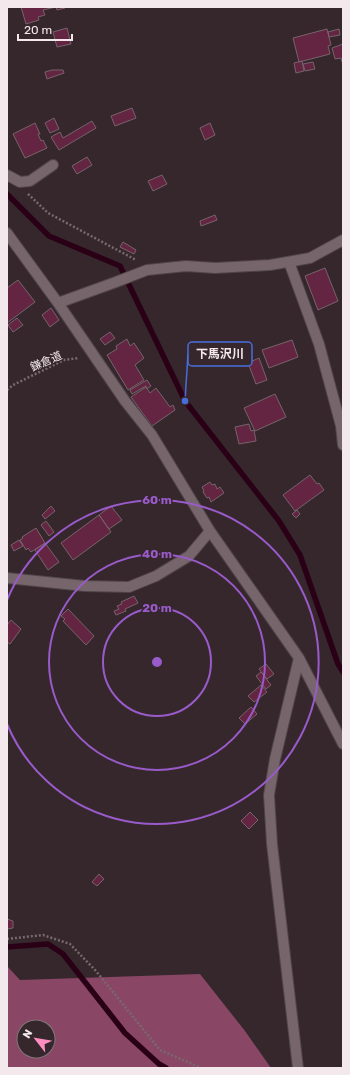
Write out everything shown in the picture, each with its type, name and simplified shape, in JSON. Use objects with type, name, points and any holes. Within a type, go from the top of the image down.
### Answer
[{"type":"street","points":[[7,175],[20,182],[30,181],[53,165]]},
{"type":"street","points":[[7,233],[58,303],[125,401],[152,435],[210,531],[299,658],[342,742]]},
{"type":"street","points":[[58,303],[147,270],[186,266],[215,268],[270,265],[310,258],[343,240]]},
{"type":"street","points":[[289,262],[318,344],[341,426],[343,445]]},
{"type":"street","points":[[7,578],[84,586],[129,587],[156,576],[189,556],[210,531]]},
{"type":"street","points":[[298,1068],[272,844],[269,795],[275,759],[299,658]]},
{"type":"path","points":[[20,182],[31,198],[48,212],[137,261],[147,270]]},
{"type":"path","name":"鎌倉道","points":[[7,390],[13,385],[64,360],[95,356]]},
{"type":"path","points":[[7,939],[43,935],[70,944],[96,971],[160,1050],[200,1068]]},
{"type":"shaded area","points":[[7,966],[20,980],[200,974],[245,1031],[271,1068],[7,1068]]},
{"type":"building","points":[[21,7],[56,7],[43,10],[45,15],[38,17],[39,20],[26,24]]},
{"type":"building","points":[[56,7],[65,7],[65,8],[57,10]]},
{"type":"building","points":[[67,28],[71,44],[57,47],[53,32]]},
{"type":"building","points":[[327,29],[331,45],[328,46],[330,54],[299,62],[293,38]]},
{"type":"building","points":[[339,29],[340,35],[329,37],[328,32]]},
{"type":"building","points":[[343,44],[342,62],[341,58],[335,59],[332,48]]},
{"type":"building","points":[[302,61],[304,71],[296,73],[294,63]]},
{"type":"building","points":[[313,62],[315,69],[305,71],[303,64]]},
{"type":"building","points":[[52,70],[63,70],[64,73],[47,79],[45,72]]},
{"type":"building","points":[[132,108],[136,118],[115,126],[111,116]]},
{"type":"building","points":[[54,118],[59,129],[50,133],[45,123]]},
{"type":"building","points":[[92,121],[96,128],[59,150],[51,137],[60,132],[63,138]]},
{"type":"building","points":[[35,123],[40,134],[38,134],[41,141],[43,140],[47,148],[25,158],[13,134]]},
{"type":"building","points":[[210,123],[215,135],[205,140],[200,128]]},
{"type":"building","points":[[87,157],[92,165],[77,174],[72,166]]},
{"type":"building","points":[[162,175],[167,184],[153,191],[148,181]]},
{"type":"building","points":[[215,215],[217,220],[201,226],[200,221]]},
{"type":"building","points":[[123,242],[136,250],[134,254],[120,247]]},
{"type":"building","points":[[325,268],[338,301],[318,310],[305,276]]},
{"type":"building","points":[[18,280],[35,302],[7,323],[7,288]]},
{"type":"building","points":[[51,308],[59,320],[50,327],[42,315]]},
{"type":"building","points":[[17,318],[23,325],[13,332],[8,325]]},
{"type":"building","points":[[110,332],[115,338],[105,345],[100,339]]},
{"type":"building","points":[[127,339],[130,346],[134,343],[144,358],[135,365],[144,380],[128,390],[107,355],[117,349],[116,346]]},
{"type":"building","points":[[292,340],[298,357],[269,368],[262,350]]},
{"type":"building","points":[[259,358],[267,380],[256,384],[248,363]]},
{"type":"building","points":[[147,380],[151,386],[147,389],[146,386],[132,394],[130,390]]},
{"type":"building","points":[[146,387],[150,393],[156,388],[170,407],[173,405],[175,410],[152,426],[131,397]]},
{"type":"building","points":[[275,394],[286,417],[255,431],[244,408]]},
{"type":"building","points":[[249,424],[251,431],[254,430],[256,441],[239,444],[235,427]]},
{"type":"building","points":[[310,475],[324,490],[295,511],[283,495]]},
{"type":"building","points":[[210,482],[212,485],[215,484],[217,489],[220,487],[224,493],[211,502],[209,497],[207,498],[203,492],[202,487]]},
{"type":"building","points":[[51,506],[55,511],[45,519],[42,515]]},
{"type":"building","points":[[111,506],[122,520],[109,529],[99,515]]},
{"type":"building","points":[[297,510],[300,514],[296,518],[292,514]]},
{"type":"building","points":[[99,515],[111,532],[73,560],[61,543]]},
{"type":"building","points":[[46,521],[54,532],[49,536],[41,525]]},
{"type":"building","points":[[36,528],[45,543],[31,552],[28,548],[26,550],[20,540]]},
{"type":"building","points":[[19,540],[23,546],[14,551],[11,545]]},
{"type":"building","points":[[45,543],[59,562],[48,570],[35,550]]},
{"type":"building","points":[[134,596],[138,603],[125,609],[126,611],[116,615],[114,611],[119,609],[117,606],[122,604],[121,602]]},
{"type":"building","points":[[68,609],[94,636],[86,645],[63,621],[65,619],[61,616]]},
{"type":"building","points":[[11,620],[21,629],[10,644],[7,642],[7,625]]},
{"type":"building","points":[[266,664],[274,674],[267,679],[259,669]]},
{"type":"building","points":[[261,672],[271,685],[266,689],[256,676]]},
{"type":"building","points":[[261,685],[267,692],[254,702],[248,696]]},
{"type":"building","points":[[251,707],[257,714],[245,724],[239,718]]},
{"type":"building","points":[[250,812],[258,820],[249,829],[241,821]]},
{"type":"building","points":[[99,874],[104,879],[97,886],[92,882]]},
{"type":"building","points":[[7,919],[13,921],[13,928],[7,929]]},
{"type":"waterway","points":[[7,194],[49,236],[120,266],[185,401],[279,521],[300,555],[338,664],[343,672]]},
{"type":"waterway","points":[[7,947],[48,944],[63,954],[125,1033],[159,1064],[166,1068]]},
{"type":"place","name":"下馬沢川","points":[[185,401]]}]
